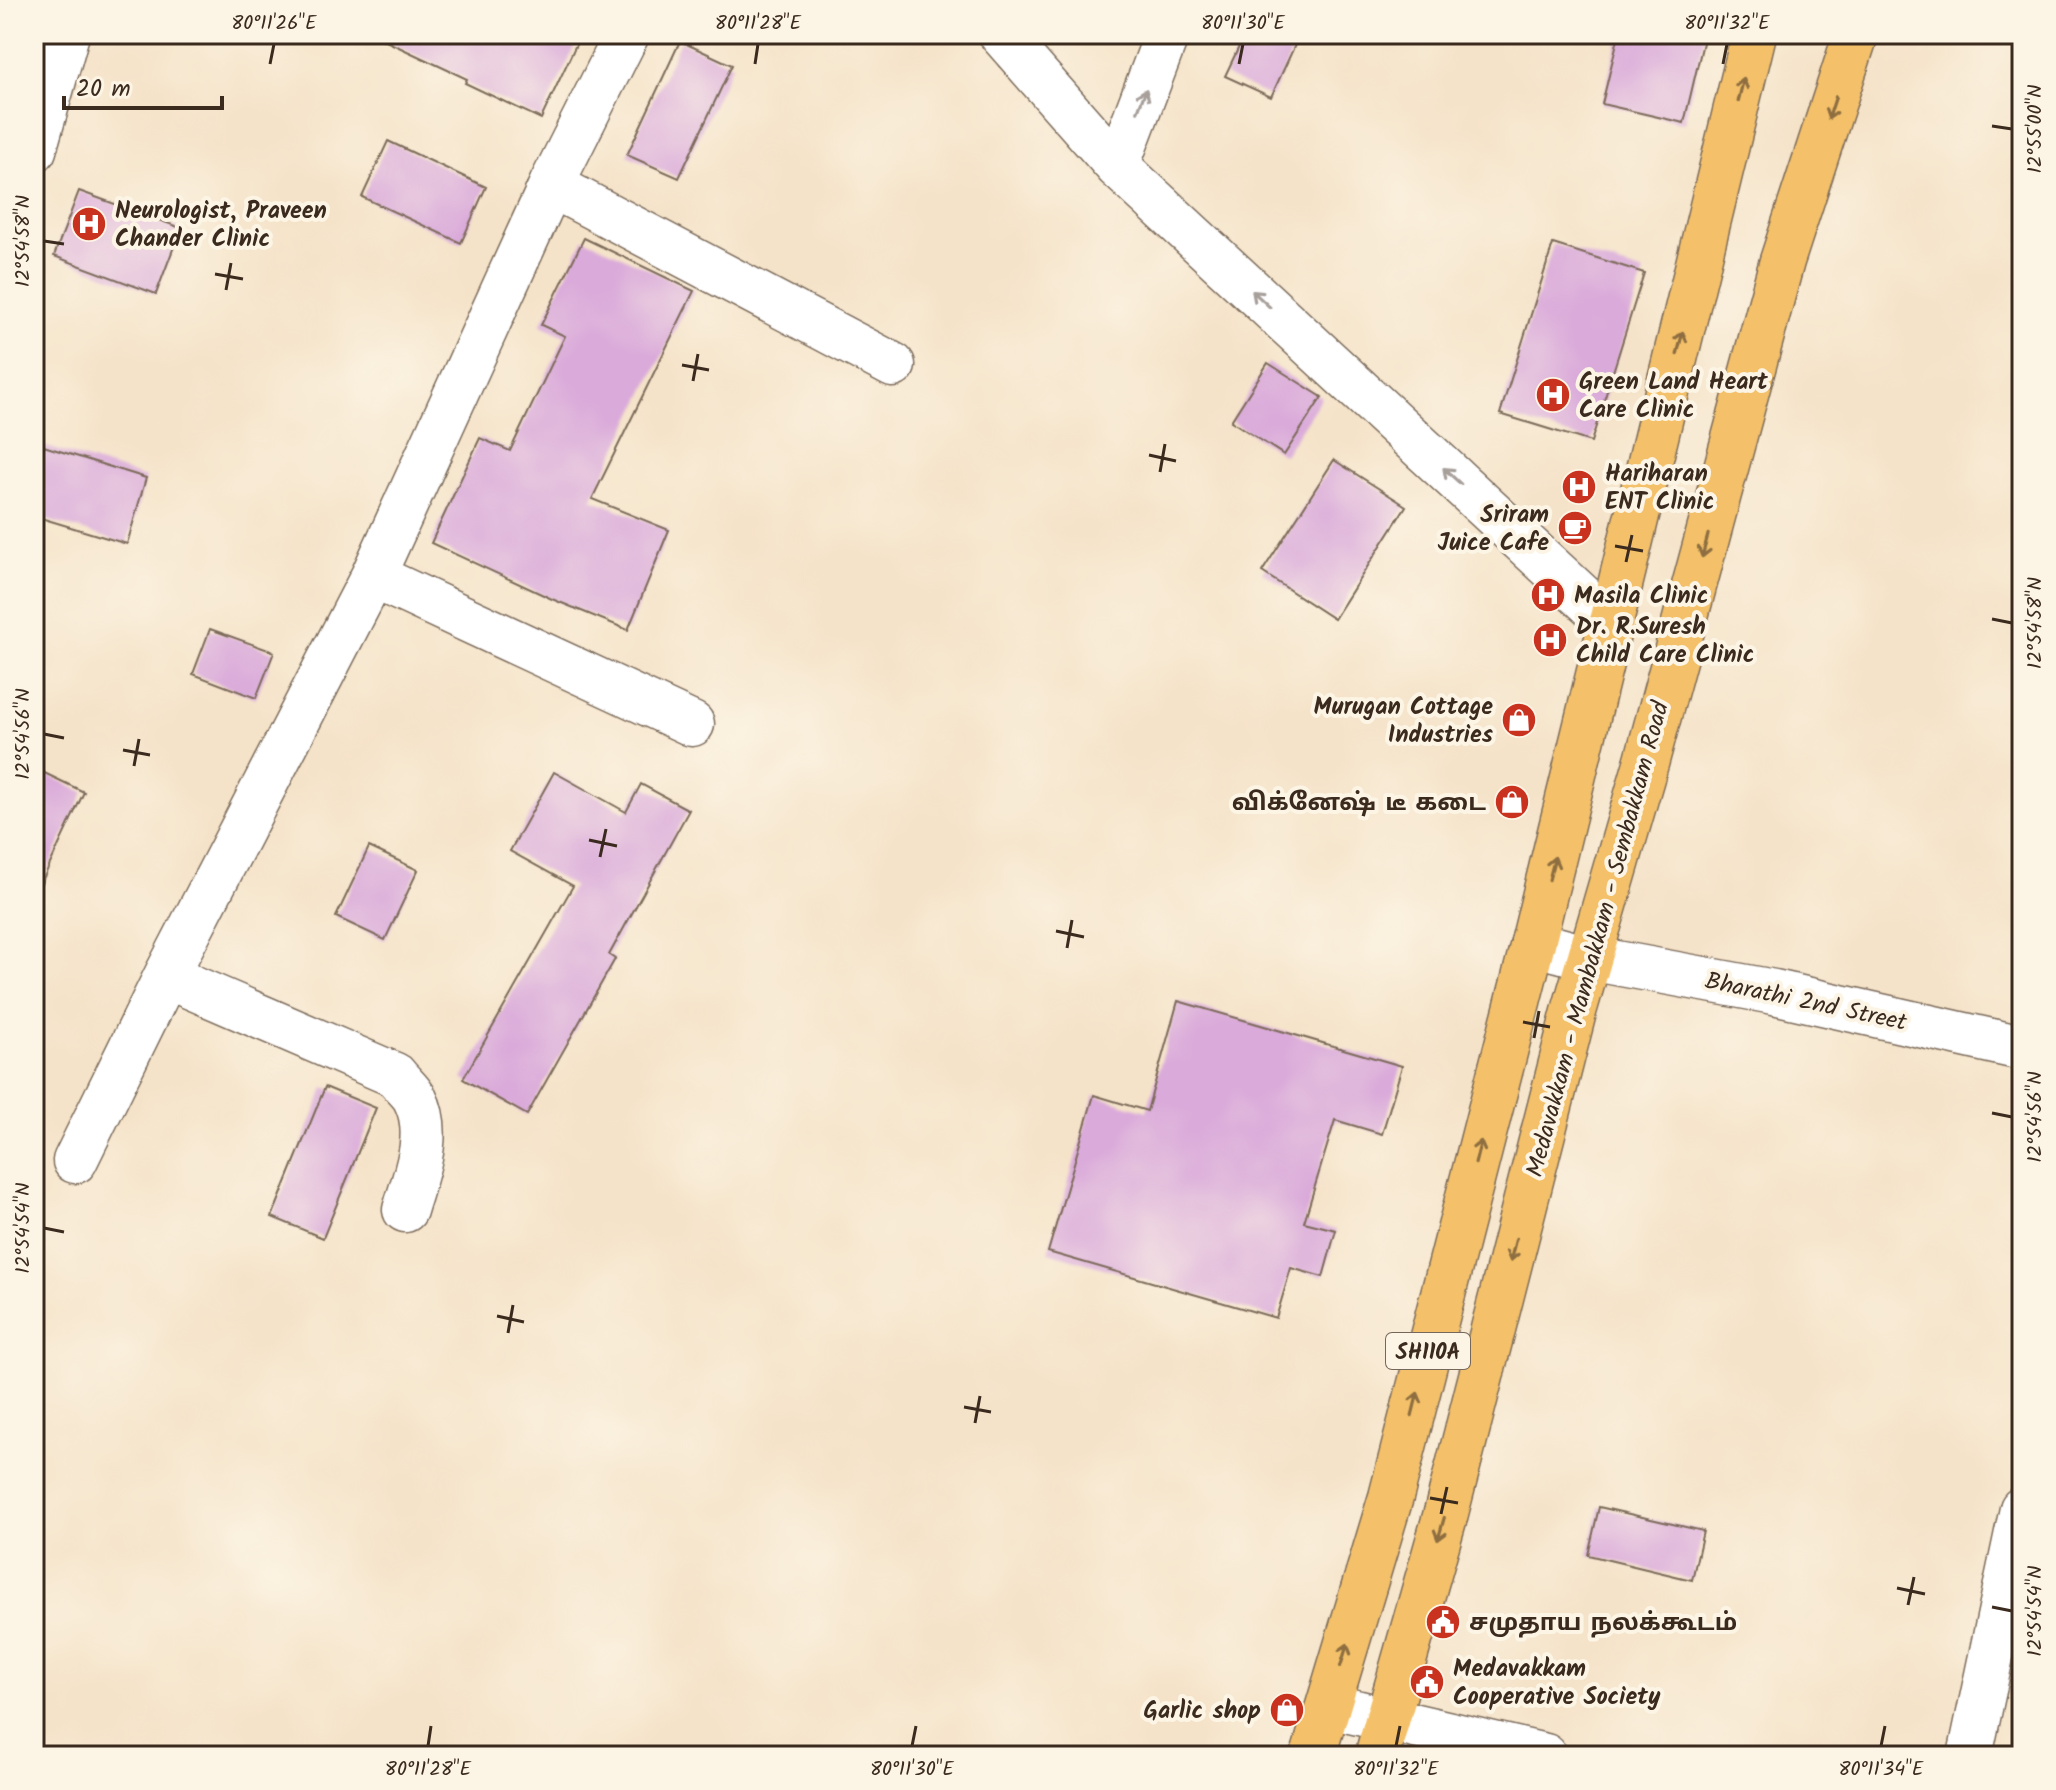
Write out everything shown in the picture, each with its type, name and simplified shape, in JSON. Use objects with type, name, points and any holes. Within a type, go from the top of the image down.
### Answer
[{"type":"main road","name":"SH110A","points":[[1313,1756],[1391,1497],[1533,943],[1754,34]]},
{"type":"main road","name":"Medavakkam - Mambakkam - Sembakkam Road","points":[[1382,1738],[1446,1513],[1589,958],[1647,760],[1782,261],[1856,34]]},
{"type":"street","points":[[34,150],[67,34]]},
{"type":"street","points":[[75,1161],[166,976],[373,576],[551,185],[627,34]]},
{"type":"street","points":[[1001,34],[1117,166],[1612,624]]},
{"type":"street","points":[[1117,166],[1167,34]]},
{"type":"street","points":[[551,185],[893,365]]},
{"type":"street","points":[[373,576],[692,724]]},
{"type":"street","name":"Bharathi 2nd Street","points":[[1533,943],[1589,958],[1774,992],[2022,1048]]},
{"type":"street","points":[[166,976],[395,1075],[415,1098],[423,1121],[422,1149],[405,1210]]},
{"type":"street","points":[[1970,1756],[2007,1656],[2022,1509]]},
{"type":"street","points":[[1329,1706],[1382,1738],[1545,1756]]},
{"type":"building","points":[[371,34],[581,34],[541,119],[465,83],[467,79]]},
{"type":"building","points":[[1245,34],[1300,34],[1271,97],[1225,76]]},
{"type":"building","points":[[1619,34],[1705,34],[1684,123],[1602,104]]},
{"type":"building","points":[[680,41],[732,65],[679,178],[627,155]]},
{"type":"building","points":[[388,141],[486,187],[461,243],[362,197]]},
{"type":"building","points":[[79,191],[181,228],[156,294],[54,256]]},
{"type":"building","points":[[584,238],[694,291],[592,499],[669,530],[628,630],[431,543],[480,438],[510,451],[565,336],[541,325]]},
{"type":"building","points":[[1553,244],[1644,273],[1591,442],[1500,414]]},
{"type":"building","points":[[1268,363],[1322,397],[1284,455],[1231,421]]},
{"type":"building","points":[[34,443],[146,478],[127,544],[34,516]]},
{"type":"building","points":[[1334,460],[1406,506],[1334,619],[1262,572]]},
{"type":"building","points":[[210,629],[274,652],[256,698],[193,674]]},
{"type":"building","points":[[34,768],[84,792],[34,898]]},
{"type":"building","points":[[554,772],[626,812],[641,784],[689,810],[609,955],[615,959],[527,1115],[463,1079],[573,886],[510,851]]},
{"type":"building","points":[[369,847],[418,870],[385,940],[336,917]]},
{"type":"building","points":[[1178,1001],[1402,1066],[1382,1134],[1335,1120],[1304,1222],[1336,1230],[1323,1277],[1291,1268],[1276,1318],[1048,1252],[1094,1095],[1147,1111]]},
{"type":"building","points":[[325,1087],[376,1108],[323,1238],[272,1217]]},
{"type":"building","points":[[1599,1507],[1703,1531],[1692,1580],[1588,1555]]},
{"type":"place","name":"Neurologist, Praveen Chander Clinic","points":[[89,224]]},
{"type":"place","name":"Green Land Heart Care Clinic","points":[[1553,395]]},
{"type":"place","name":"Hariharan ENT Clinic","points":[[1579,487]]},
{"type":"place","name":"Sriram Juice Cafe","points":[[1575,528]]},
{"type":"place","name":"Masila Clinic","points":[[1548,595]]},
{"type":"place","name":"Dr. R.Suresh Child Care Clinic","points":[[1550,640]]},
{"type":"place","name":"Murugan Cottage Industries","points":[[1519,720]]},
{"type":"place","name":"விக்னேஷ் டீ கடை","points":[[1512,802]]},
{"type":"place","name":"சமுதாய நலக்கூடம்","points":[[1443,1622]]},
{"type":"place","name":"Medavakkam Cooperative Society","points":[[1427,1682]]},
{"type":"place","name":"Garlic shop","points":[[1287,1710]]}]
